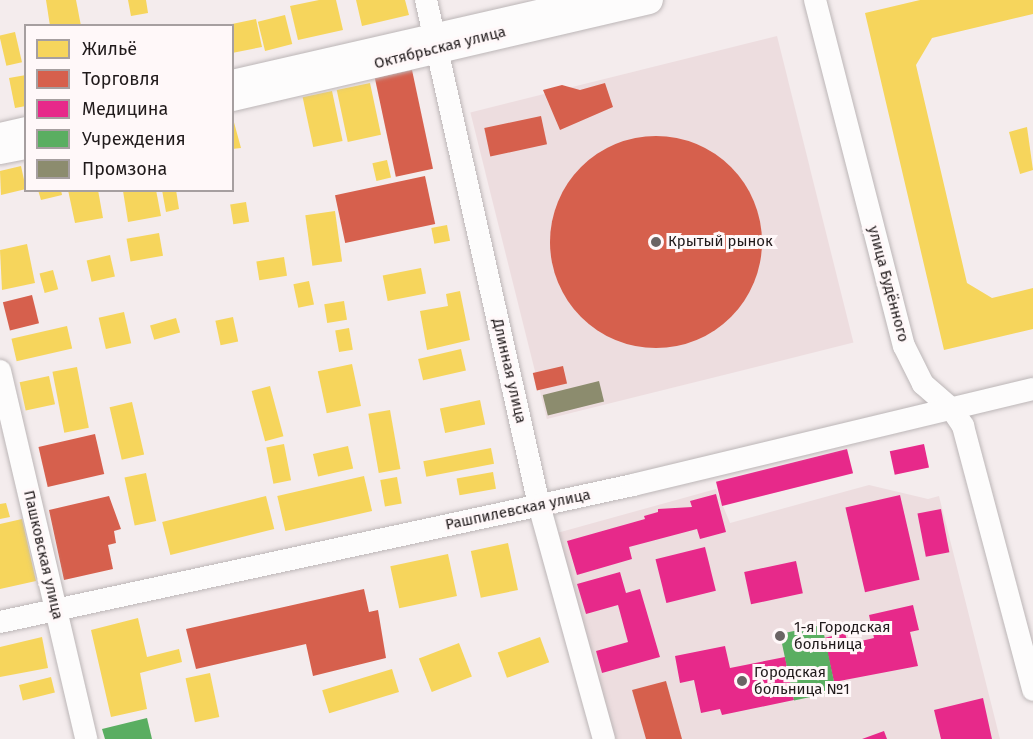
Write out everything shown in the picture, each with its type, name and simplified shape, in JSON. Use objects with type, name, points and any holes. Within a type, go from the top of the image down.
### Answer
[{"type":"main road","name":"Октябрьская улица","points":[[234,96],[434,41],[649,0]]},
{"type":"main road","points":[[0,150],[24,145]]},
{"type":"street","name":"Длинная улица","points":[[426,0],[539,506],[604,739]]},
{"type":"street","name":"Октябрьская улица","points":[[234,81],[434,41],[587,0]]},
{"type":"street","name":"улица Будённого","points":[[814,0],[903,346],[923,384],[951,408],[963,426],[1033,690]]},
{"type":"street","points":[[0,134],[24,129]]},
{"type":"street","name":"Пашковская улица","points":[[0,371],[86,739]]},
{"type":"street","name":"Рашпилевская улица","points":[[0,622],[539,506],[1033,389]]},
{"type":"shaded area","points":[[777,36],[853,343],[547,419],[470,112]]},
{"type":"shaded area","name":"1-я Городская больница","points":[[869,485],[928,499],[939,496],[1000,739],[615,739],[557,533],[716,489],[730,523]]},
{"type":"building: Жильё","points":[[46,0],[76,0],[81,24],[50,24]]},
{"type":"building: Жильё","points":[[128,0],[146,0],[148,13],[131,16]]},
{"type":"building: Жильё","points":[[319,0],[336,0],[343,30],[298,40],[290,6]]},
{"type":"building: Жильё","points":[[356,0],[405,0],[409,15],[362,26]]},
{"type":"building: Жильё","points":[[920,0],[1033,0],[1033,14],[932,38],[916,65],[967,283],[992,298],[1033,288],[1033,329],[944,350],[865,13]]},
{"type":"building: Жильё","points":[[285,15],[292,44],[265,51],[258,22]]},
{"type":"building: Жильё","points":[[256,19],[262,47],[234,53],[234,24],[232,24]]},
{"type":"building: Жильё","points":[[15,32],[22,62],[6,66],[0,35]]},
{"type":"building: Жильё","points":[[24,75],[24,106],[15,108],[9,78]]},
{"type":"building: Жильё","points":[[370,83],[381,135],[348,142],[337,90]]},
{"type":"building: Жильё","points":[[332,91],[343,141],[313,147],[303,97]]},
{"type":"building: Жильё","points":[[234,122],[241,148],[234,149]]},
{"type":"building: Жильё","points":[[1027,127],[1033,170],[1020,174],[1009,132]]},
{"type":"building: Жильё","points":[[387,160],[391,178],[376,181],[372,163]]},
{"type":"building: Жильё","points":[[21,166],[24,189],[1,195],[0,171]]},
{"type":"building: Жильё","points":[[39,192],[61,192],[62,195],[41,200]]},
{"type":"building: Жильё","points":[[68,192],[98,192],[103,218],[75,223]]},
{"type":"building: Жильё","points":[[123,192],[156,192],[161,216],[128,222]]},
{"type":"building: Жильё","points":[[162,192],[176,192],[179,209],[166,212]]},
{"type":"building: Жильё","points":[[246,202],[249,222],[233,224],[230,205]]},
{"type":"building: Жильё","points":[[335,211],[342,262],[312,266],[305,215]]},
{"type":"building: Жильё","points":[[447,225],[450,241],[434,244],[431,228]]},
{"type":"building: Жильё","points":[[159,233],[163,256],[130,261],[127,239]]},
{"type":"building: Жильё","points":[[27,244],[35,283],[2,290],[0,250]]},
{"type":"building: Жильё","points":[[110,255],[115,276],[92,282],[87,260]]},
{"type":"building: Жильё","points":[[284,257],[287,276],[259,280],[256,261]]},
{"type":"building: Жильё","points":[[421,268],[426,294],[388,301],[383,275]]},
{"type":"building: Жильё","points":[[53,270],[58,289],[45,293],[39,274]]},
{"type":"building: Жильё","points":[[309,281],[314,304],[298,308],[293,284]]},
{"type":"building: Жильё","points":[[460,291],[470,340],[427,350],[420,311],[448,306],[446,294]]},
{"type":"building: Жильё","points":[[344,301],[347,320],[327,323],[324,304]]},
{"type":"building: Жильё","points":[[124,312],[131,343],[106,349],[99,318]]},
{"type":"building: Жильё","points":[[233,317],[238,341],[221,345],[215,321]]},
{"type":"building: Жильё","points":[[176,318],[180,332],[154,340],[150,325]]},
{"type":"building: Жильё","points":[[67,326],[72,348],[17,361],[11,339]]},
{"type":"building: Жильё","points":[[349,328],[353,350],[339,352],[335,330]]},
{"type":"building: Жильё","points":[[461,349],[466,370],[423,380],[418,359]]},
{"type":"building: Жильё","points":[[352,364],[361,406],[327,413],[318,371]]},
{"type":"building: Жильё","points":[[77,367],[89,428],[64,433],[52,372]]},
{"type":"building: Жильё","points":[[49,376],[55,404],[26,411],[20,382]]},
{"type":"building: Жильё","points":[[270,386],[283,436],[265,441],[252,391]]},
{"type":"building: Жильё","points":[[480,400],[485,424],[445,433],[440,409]]},
{"type":"building: Жильё","points":[[132,402],[144,455],[122,460],[110,407]]},
{"type":"building: Жильё","points":[[390,410],[400,469],[379,473],[368,414]]},
{"type":"building: Жильё","points":[[284,444],[291,480],[273,484],[266,447]]},
{"type":"building: Жильё","points":[[348,446],[353,468],[318,477],[313,454]]},
{"type":"building: Жильё","points":[[491,448],[494,464],[426,477],[423,461]]},
{"type":"building: Жильё","points":[[493,472],[496,489],[460,495],[457,478]]},
{"type":"building: Жильё","points":[[146,473],[156,521],[135,526],[124,478]]},
{"type":"building: Жильё","points":[[364,476],[372,511],[285,531],[277,496]]},
{"type":"building: Жильё","points":[[397,477],[402,504],[385,507],[380,480]]},
{"type":"building: Жильё","points":[[266,496],[274,529],[170,555],[162,522]]},
{"type":"building: Жильё","points":[[6,503],[10,517],[0,519],[0,504]]},
{"type":"building: Жильё","points":[[22,519],[36,581],[0,589],[0,524]]},
{"type":"building: Жильё","points":[[508,543],[518,590],[481,598],[471,551]]},
{"type":"building: Жильё","points":[[448,554],[457,596],[399,608],[390,566]]},
{"type":"building: Жильё","points":[[138,618],[147,657],[179,649],[182,662],[140,673],[147,709],[111,717],[91,630]]},
{"type":"building: Жильё","points":[[42,637],[48,668],[0,677],[0,647]]},
{"type":"building: Жильё","points":[[540,637],[549,662],[507,678],[498,652]]},
{"type":"building: Жильё","points":[[459,643],[472,677],[432,692],[419,658]]},
{"type":"building: Жильё","points":[[392,669],[399,692],[329,713],[322,690]]},
{"type":"building: Жильё","points":[[210,673],[219,717],[195,722],[186,678]]},
{"type":"building: Жильё","points":[[51,677],[55,693],[23,701],[19,685]]},
{"type":"building: Торговля","points":[[412,70],[433,169],[396,177],[375,78]]},
{"type":"building: Торговля","points":[[605,83],[613,107],[560,130],[543,90],[562,85],[580,90]]},
{"type":"building: Торговля","points":[[541,116],[547,144],[490,156],[484,128]]},
{"type":"building: Торговля","name":"Крытый рынок","points":[[656,136],[677,138],[696,144],[715,154],[731,167],[744,183],[754,202],[760,221],[762,242],[760,263],[754,282],[744,301],[731,317],[715,330],[696,340],[677,346],[656,348],[635,346],[616,340],[597,330],[581,317],[568,301],[558,282],[552,263],[550,242],[552,221],[558,202],[568,183],[581,167],[597,154],[616,144],[635,138]]},
{"type":"building: Торговля","points":[[425,176],[435,224],[345,243],[335,195]]},
{"type":"building: Торговля","points":[[32,295],[39,323],[10,330],[3,302]]},
{"type":"building: Торговля","points":[[563,366],[567,384],[537,391],[533,373]]},
{"type":"building: Торговля","points":[[95,434],[104,474],[48,487],[38,447]]},
{"type":"building: Торговля","points":[[109,496],[121,529],[114,531],[116,543],[108,545],[113,569],[64,580],[49,510]]},
{"type":"building: Торговля","points":[[364,589],[369,612],[378,610],[386,658],[313,676],[306,644],[196,669],[186,629]]},
{"type":"building: Торговля","points":[[666,681],[682,739],[646,739],[632,690]]},
{"type":"building: Медицина","points":[[924,444],[929,467],[895,475],[890,451]]},
{"type":"building: Медицина","points":[[847,449],[853,473],[722,506],[716,482]]},
{"type":"building: Медицина","points":[[716,494],[726,532],[700,539],[697,529],[629,547],[632,559],[577,575],[567,541],[645,519],[644,516],[658,512],[658,509],[692,507],[690,501]]},
{"type":"building: Медицина","points":[[900,495],[920,580],[865,592],[845,508]]},
{"type":"building: Медицина","points":[[941,509],[949,552],[926,557],[917,514]]},
{"type":"building: Медицина","points":[[705,547],[716,591],[666,603],[656,559]]},
{"type":"building: Медицина","points":[[796,561],[803,593],[751,604],[744,572]]},
{"type":"building: Медицина","points":[[620,572],[626,593],[640,589],[660,657],[602,673],[596,651],[628,642],[618,605],[586,614],[577,584]]},
{"type":"building: Медицина","name":"Городская больница №1","points":[[913,605],[919,630],[910,632],[918,666],[834,682],[824,638],[845,633],[848,644],[874,638],[869,615]]},
{"type":"building: Медицина","name":"Городская больница №1","points":[[725,646],[730,668],[785,657],[794,700],[722,715],[720,709],[701,713],[694,680],[680,683],[675,656]]},
{"type":"building: Медицина","points":[[983,698],[992,739],[941,739],[934,710]]},
{"type":"building: Медицина","points":[[884,731],[887,739],[862,739]]},
{"type":"building: Учреждения","points":[[822,625],[836,692],[794,700],[780,634]]},
{"type":"building: Учреждения","points":[[147,718],[152,739],[105,739],[102,729]]},
{"type":"building: Промзона","points":[[599,381],[604,401],[548,415],[543,395]]},
{"type":"place","name":"Крытый рынок","points":[[656,242]]},
{"type":"place","name":"1-я Городская больница","points":[[780,636]]},
{"type":"place","name":"Городская больница №1","points":[[742,681]]}]
